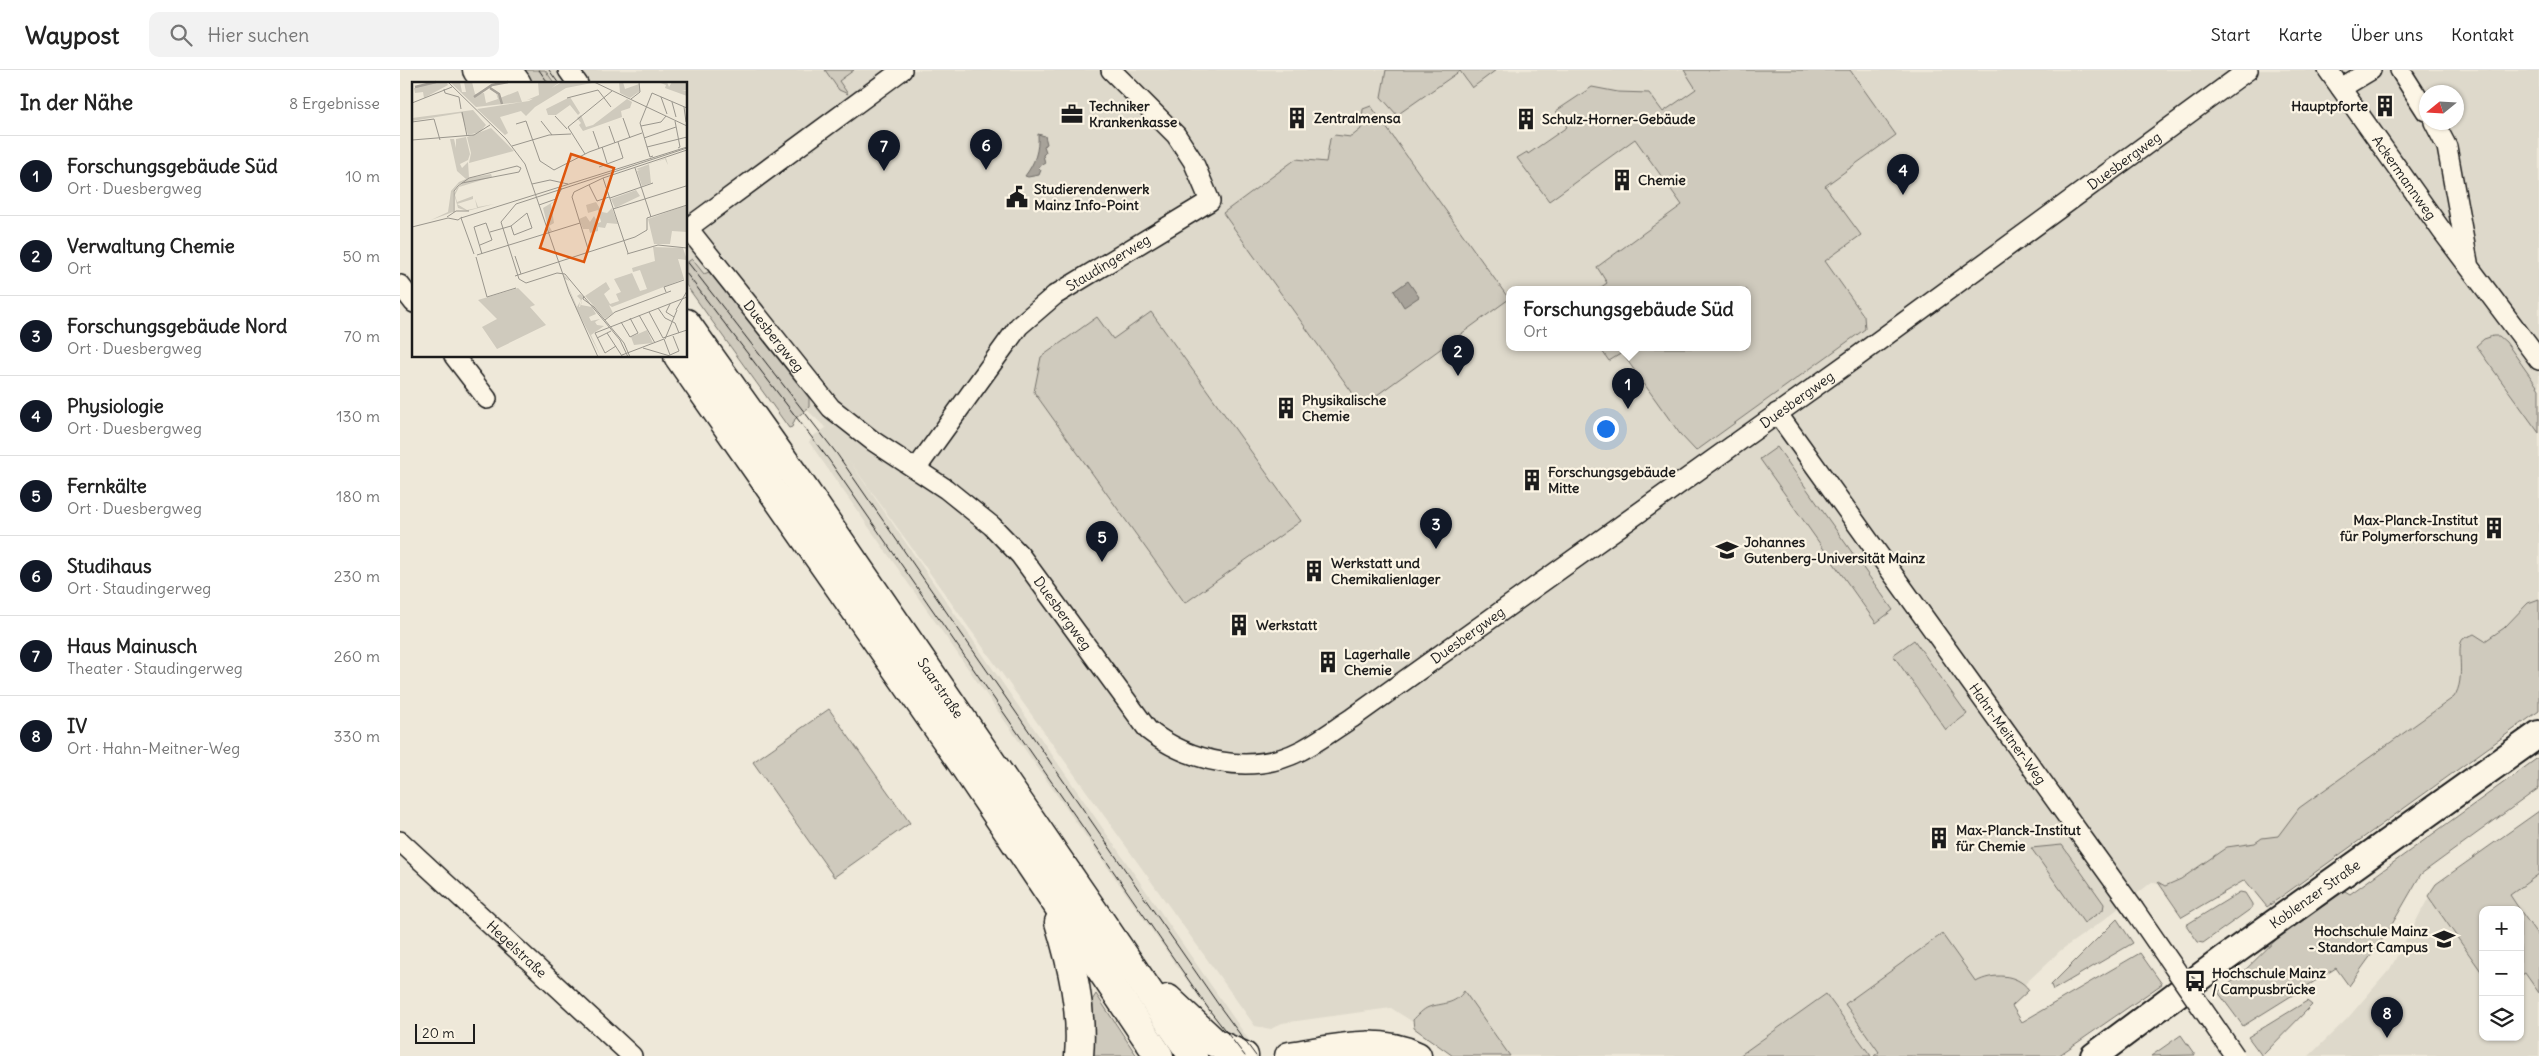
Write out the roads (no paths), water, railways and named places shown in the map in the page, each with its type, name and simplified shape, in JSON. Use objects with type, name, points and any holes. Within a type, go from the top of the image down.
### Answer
[{"type":"highway","points":[[477,70],[486,82]]},
{"type":"highway","points":[[507,70],[516,82]]},
{"type":"highway","name":"Saarstraße","points":[[688,326],[795,476],[1193,1056]]},
{"type":"highway","name":"Saarstraße","points":[[679,358],[960,760],[1159,1056]]},
{"type":"highway","points":[[1053,899],[1065,940],[1077,994],[1079,1056]]},
{"type":"highway","points":[[1129,962],[1206,1035],[1228,1050],[1244,1056]]},
{"type":"highway","points":[[1290,1056],[1321,1054],[1372,1045],[1399,1049],[1417,1056]]},
{"type":"main road","name":"Koblenzer Straße","points":[[2094,1056],[2240,948],[2539,734]]},
{"type":"street","points":[[568,70],[577,82]]},
{"type":"street","points":[[688,226],[902,70]]},
{"type":"street","name":"Staudingerweg","points":[[916,469],[1019,326],[1036,310],[1054,295],[1210,201],[1193,161],[1176,135],[1111,70]]},
{"type":"street","name":"Duesbergweg","points":[[688,228],[831,408],[853,427],[946,489],[992,526],[1020,554],[1148,730],[1163,742],[1189,754],[1208,760],[1239,764],[1266,761],[1298,752],[1344,723],[1777,413],[2248,70]]},
{"type":"street","name":"Ackermannweg","points":[[2328,70],[2469,268],[2539,360]]},
{"type":"street","points":[[2341,88],[2371,70]]},
{"type":"street","points":[[2400,70],[2419,100]]},
{"type":"street","name":"Ackermannweg","points":[[2438,130],[2447,147],[2458,220],[2469,268]]},
{"type":"street","points":[[400,285],[412,300]]},
{"type":"street","points":[[456,358],[487,399]]},
{"type":"street","name":"Hahn-Meitner-Weg","points":[[1777,413],[2134,908],[2235,1056]]},
{"type":"street","name":"Hegelstraße","points":[[400,841],[632,1056]]},
{"type":"tram line","points":[[539,70],[548,82]]},
{"type":"tram line","points":[[549,70],[558,82]]},
{"type":"tram line","points":[[688,263],[837,454],[1220,1007],[1256,1056]]},
{"type":"tram line","points":[[688,276],[829,460],[1210,1011],[1245,1056]]},
{"type":"place","name":"Hauptpforte","points":[[2385,106]]},
{"type":"place","name":"Techniker Krankenkasse","points":[[1072,114]]},
{"type":"place","name":"Zentralmensa","points":[[1297,118]]},
{"type":"place","name":"Schulz-Horner-Gebäude","points":[[1526,119]]},
{"type":"place","name":"Studihaus","points":[[986,170]]},
{"type":"place","name":"Haus Mainusch","points":[[884,171]]},
{"type":"place","name":"Chemie","points":[[1622,180]]},
{"type":"place","name":"Physiologie","points":[[1903,195]]},
{"type":"place","name":"Studierendenwerk Mainz Info-Point","points":[[1017,197]]},
{"type":"place","name":"Verwaltung Chemie","points":[[1458,376]]},
{"type":"place","name":"Physikalische Chemie","points":[[1286,408]]},
{"type":"place","name":"Forschungsgebäude Süd","points":[[1628,409]]},
{"type":"place","name":"Forschungsgebäude Mitte","points":[[1532,480]]},
{"type":"place","name":"Max-Planck-Institut für Polymerforschung","points":[[2494,528]]},
{"type":"place","name":"Forschungsgebäude Nord","points":[[1436,549]]},
{"type":"place","name":"Johannes Gutenberg-Universität Mainz","points":[[1727,550]]},
{"type":"place","name":"Fernkälte","points":[[1102,562]]},
{"type":"place","name":"Werkstatt und Chemikalienlager","points":[[1314,571]]},
{"type":"place","name":"Werkstatt","points":[[1239,625]]},
{"type":"place","name":"Lagerhalle Chemie","points":[[1328,662]]},
{"type":"place","name":"Max-Planck-Institut für Chemie","points":[[1939,838]]},
{"type":"place","name":"Hochschule Mainz - Standort Campus","points":[[2444,939]]},
{"type":"place","name":"Hochschule Mainz / Campusbrücke","points":[[2195,981]]},
{"type":"place","name":"IV","points":[[2387,1038]]}]
